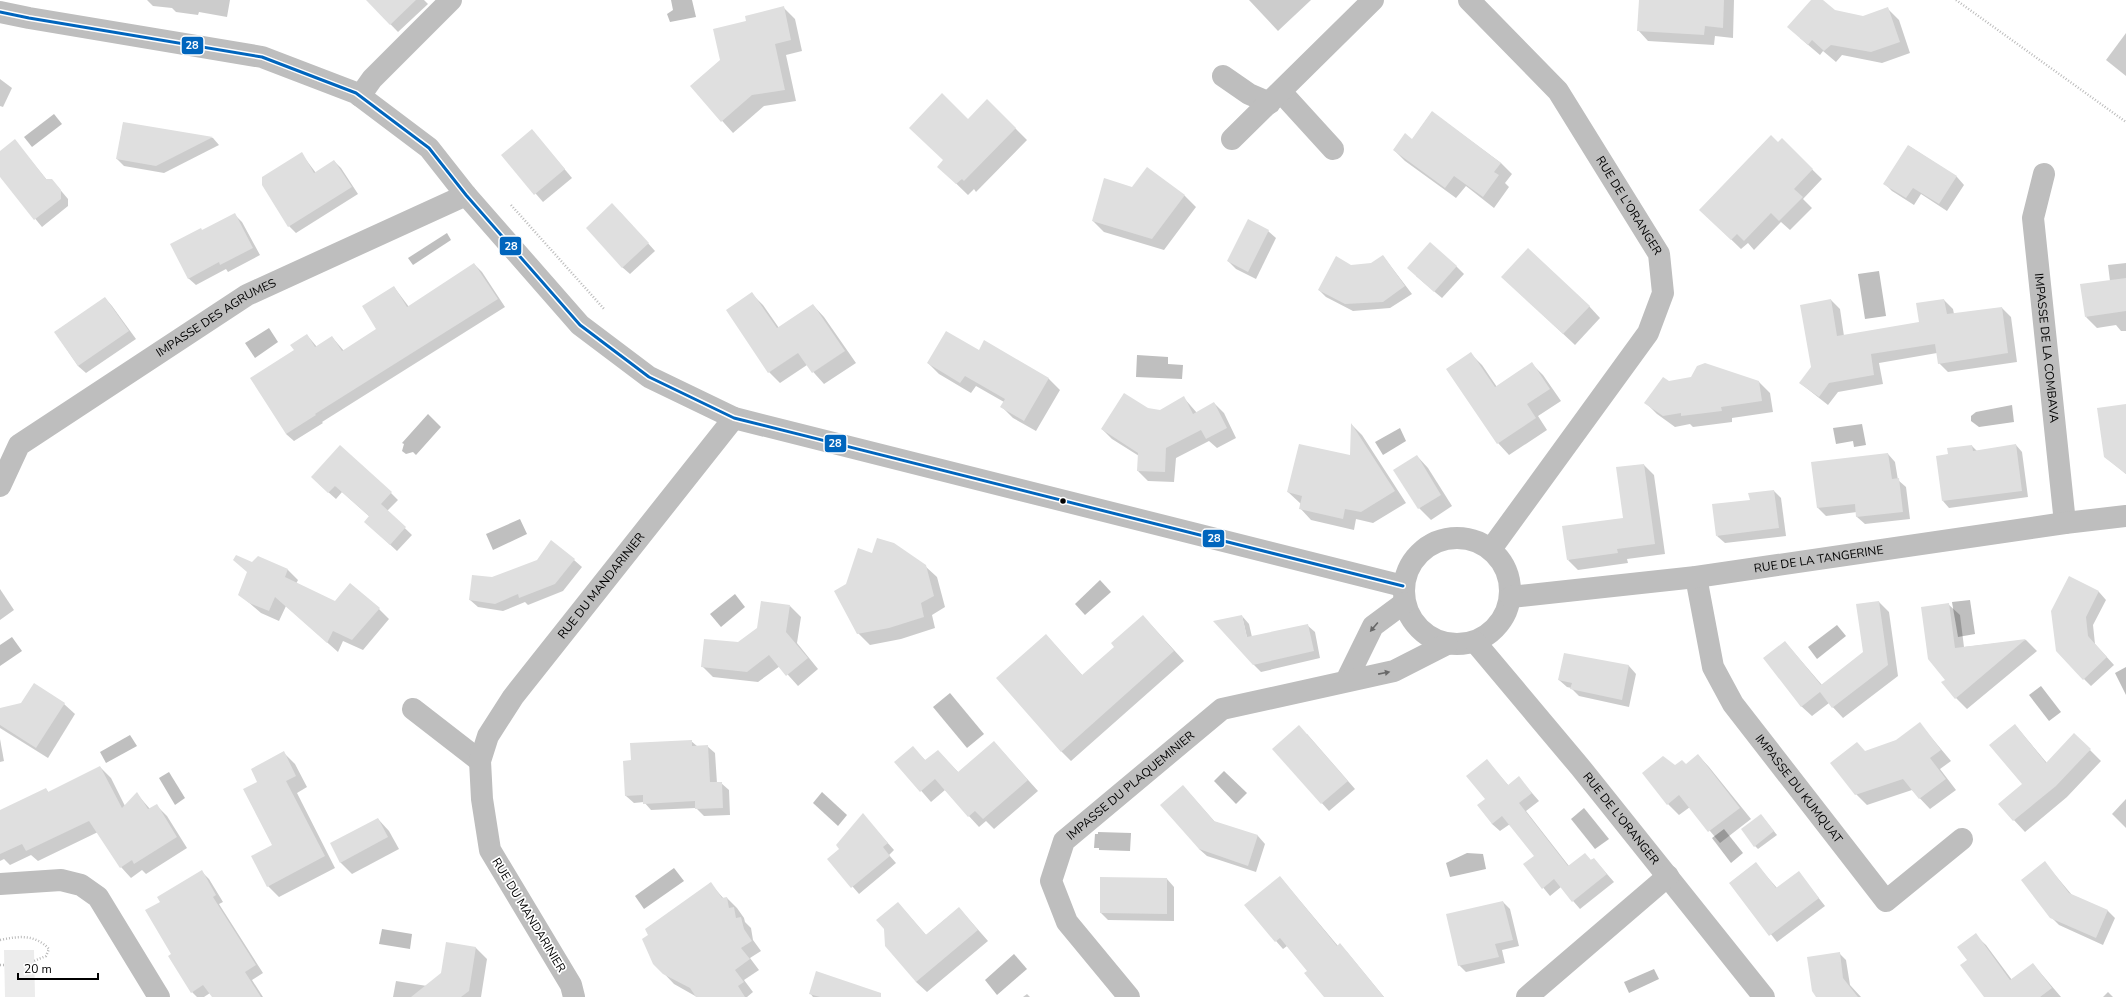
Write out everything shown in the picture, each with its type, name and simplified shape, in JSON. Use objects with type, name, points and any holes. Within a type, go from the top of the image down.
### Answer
[{"type":"street","points":[[360,96],[372,79],[451,0]]},
{"type":"street","points":[[1232,139],[1276,98],[1373,0]]},
{"type":"street","name":"RUE DE L'ORANGER","points":[[1469,0],[1558,91],[1659,254],[1663,293],[1648,333],[1491,549]]},
{"type":"street","points":[[0,12],[262,57],[356,92],[429,148],[466,195],[580,325],[649,377],[734,418],[1404,595]]},
{"type":"street","points":[[1224,76],[1249,94],[1276,98],[1333,148]]},
{"type":"street","name":"IMPASSE DE LA COMBAVA","points":[[2044,174],[2033,218],[2065,523]]},
{"type":"street","name":"IMPASSE DES AGRUMES","points":[[0,486],[20,445],[248,295],[466,195]]},
{"type":"street","name":"RUE DU MANDARINIER","points":[[574,997],[571,985],[490,850],[482,799],[480,760],[488,736],[513,697],[734,418]]},
{"type":"street","name":"RUE DE LA TANGERINE","points":[[1511,597],[1696,577],[2065,523],[2126,516]]},
{"type":"street","points":[[1456,537],[1474,540],[1491,549],[1503,562],[1510,579],[1511,597],[1505,617],[1492,632],[1475,642],[1447,644],[1428,637],[1413,622],[1404,595],[1410,564],[1422,550],[1438,541],[1456,537]]},
{"type":"street","name":"IMPASSE DU KUMQUAT","points":[[1696,577],[1713,667],[1733,704],[1886,902],[1962,839]]},
{"type":"street","points":[[1346,681],[1373,626],[1404,595]]},
{"type":"street","name":"RUE DE L'ORANGER","points":[[1475,642],[1580,767],[1764,997]]},
{"type":"street","name":"IMPASSE DU PLAQUEMINIER","points":[[1129,997],[1067,922],[1051,881],[1064,841],[1222,708],[1300,693],[1346,681],[1394,671],[1447,644]]},
{"type":"street","points":[[413,709],[480,760]]},
{"type":"street","points":[[1527,997],[1668,876]]},
{"type":"street","points":[[0,884],[61,880],[81,884],[98,897],[159,997]]},
{"type":"path","points":[[1956,0],[2126,122]]},
{"type":"path","points":[[510,205],[609,315]]},
{"type":"path","points":[[0,940],[22,936],[42,942],[49,949],[46,956],[34,961]]},
{"type":"shaded area","points":[[671,0],[692,0],[696,17],[670,22],[667,14],[673,10]]},
{"type":"shaded area","points":[[54,114],[62,124],[32,147],[24,137]]},
{"type":"shaded area","points":[[447,233],[451,240],[413,265],[408,258]]},
{"type":"shaded area","points":[[1879,271],[1886,316],[1865,319],[1858,274]]},
{"type":"shaded area","points":[[269,328],[278,342],[255,358],[245,343]]},
{"type":"shaded area","points":[[1137,355],[1168,357],[1168,364],[1183,365],[1182,379],[1136,377]]},
{"type":"shaded area","points":[[2012,405],[2014,422],[1979,427],[1971,421],[1971,416],[1976,412]]},
{"type":"shaded area","points":[[428,414],[441,427],[416,455],[413,452],[406,454],[402,451],[404,444],[402,443]]},
{"type":"shaded area","points":[[1862,424],[1866,445],[1854,447],[1853,441],[1836,444],[1833,428]]},
{"type":"shaded area","points":[[1400,428],[1406,441],[1383,455],[1375,442]]},
{"type":"shaded area","points":[[520,519],[527,534],[493,550],[486,534]]},
{"type":"shaded area","points":[[1100,580],[1111,592],[1085,615],[1075,604]]},
{"type":"shaded area","points":[[735,594],[745,607],[721,627],[710,614]]},
{"type":"shaded area","points":[[1970,600],[1975,634],[1958,637],[1952,602]]},
{"type":"shaded area","points":[[1837,625],[1846,636],[1817,659],[1808,647]]},
{"type":"shaded area","points":[[12,637],[22,651],[0,666],[0,645]]},
{"type":"shaded area","points":[[2126,667],[2126,695],[2115,673]]},
{"type":"shaded area","points":[[2041,686],[2061,712],[2049,721],[2029,695]]},
{"type":"shaded area","points":[[950,693],[984,734],[967,748],[933,707]]},
{"type":"shaded area","points":[[130,735],[137,746],[106,763],[100,752]]},
{"type":"shaded area","points":[[1224,771],[1247,793],[1236,804],[1214,781]]},
{"type":"shaded area","points":[[169,772],[185,798],[175,805],[159,778]]},
{"type":"shaded area","points":[[822,792],[847,815],[838,826],[813,803]]},
{"type":"shaded area","points":[[1584,808],[1609,839],[1595,849],[1571,819]]},
{"type":"shaded area","points":[[1724,829],[1743,853],[1731,863],[1712,838]]},
{"type":"shaded area","points":[[1098,832],[1131,833],[1130,851],[1099,850],[1099,848],[1094,848],[1095,834],[1098,834]]},
{"type":"shaded area","points":[[1467,853],[1483,854],[1486,869],[1450,877],[1446,863]]},
{"type":"shaded area","points":[[674,868],[684,881],[644,909],[635,896]]},
{"type":"shaded area","points":[[382,929],[412,934],[410,949],[379,944]]},
{"type":"shaded area","points":[[4,950],[34,950],[35,997],[5,997]]},
{"type":"shaded area","points":[[1014,954],[1027,969],[997,995],[985,980]]},
{"type":"shaded area","points":[[1654,969],[1659,979],[1629,993],[1624,982]]},
{"type":"building","points":[[366,0],[416,0],[390,25]]},
{"type":"building","points":[[1639,0],[1724,0],[1723,28],[1705,26],[1704,35],[1637,31]]},
{"type":"building","points":[[1811,0],[1823,0],[1835,10],[1863,16],[1888,7],[1900,42],[1871,52],[1831,45],[1824,51],[1812,40],[1808,45],[1787,27]]},
{"type":"building","points":[[784,6],[791,40],[775,44],[785,90],[752,95],[721,122],[690,86],[720,60],[713,29],[746,21],[745,16]]},
{"type":"building","points":[[942,93],[968,119],[987,99],[1016,128],[964,181],[962,179],[956,184],[937,167],[943,160],[909,128]]},
{"type":"building","points":[[1432,111],[1501,163],[1494,172],[1499,175],[1483,197],[1454,176],[1445,188],[1393,150],[1405,133],[1412,139]]},
{"type":"building","points":[[123,122],[213,137],[156,166],[116,159]]},
{"type":"building","points":[[532,129],[565,169],[534,195],[501,155]]},
{"type":"building","points":[[1771,135],[1778,142],[1782,138],[1813,169],[1794,189],[1803,197],[1779,221],[1771,213],[1744,241],[1737,234],[1731,240],[1699,210]]},
{"type":"building","points":[[15,139],[46,179],[52,179],[61,190],[61,199],[34,220],[0,177],[0,151]]},
{"type":"building","points":[[1908,145],[1957,176],[1939,204],[1913,188],[1906,198],[1883,184]]},
{"type":"building","points":[[302,152],[314,173],[334,160],[352,187],[288,227],[262,185],[262,177]]},
{"type":"building","points":[[1147,167],[1185,195],[1152,239],[1092,221],[1104,178],[1132,187]]},
{"type":"building","points":[[612,203],[649,243],[622,268],[586,228]]},
{"type":"building","points":[[235,213],[253,248],[220,265],[219,262],[188,279],[170,244]]},
{"type":"building","points":[[1248,219],[1269,230],[1248,272],[1227,261]]},
{"type":"building","points":[[1430,242],[1457,266],[1434,292],[1407,268]]},
{"type":"building","points":[[1528,248],[1590,306],[1563,334],[1501,277]]},
{"type":"building","points":[[1383,255],[1405,286],[1383,302],[1345,304],[1318,290],[1336,256],[1351,265],[1371,263]]},
{"type":"building","points":[[474,263],[498,299],[315,414],[316,415],[286,434],[250,378],[294,350],[290,345],[307,334],[315,347],[332,336],[342,351],[376,329],[362,306],[394,286],[407,307]]},
{"type":"building","points":[[2126,278],[2126,311],[2085,317],[2080,284]]},
{"type":"building","points":[[752,292],[777,328],[813,304],[845,351],[812,373],[798,353],[768,373],[726,310]]},
{"type":"building","points":[[105,297],[129,331],[78,366],[54,332]]},
{"type":"building","points":[[1831,299],[1837,336],[1919,322],[1916,303],[1944,299],[1947,314],[2002,307],[2008,353],[1938,364],[1935,344],[1871,354],[1874,375],[1829,383],[1819,397],[1799,383],[1811,367],[1800,305]]},
{"type":"building","points":[[946,331],[979,350],[984,340],[1049,378],[1024,421],[1000,407],[1005,399],[965,376],[960,383],[927,363]]},
{"type":"building","points":[[1471,352],[1495,387],[1532,362],[1550,389],[1527,404],[1536,418],[1497,444],[1446,369]]},
{"type":"building","points":[[1705,363],[1759,381],[1762,401],[1721,407],[1722,411],[1681,416],[1681,413],[1663,416],[1644,403],[1663,377],[1669,381],[1691,377],[1697,366]]},
{"type":"building","points":[[1124,393],[1148,408],[1160,410],[1184,396],[1193,414],[1214,402],[1227,428],[1206,439],[1201,430],[1166,448],[1165,472],[1137,471],[1138,453],[1101,429]]},
{"type":"building","points":[[2126,404],[2126,474],[2104,457],[2097,408]]},
{"type":"building","points":[[1351,423],[1395,491],[1361,512],[1345,509],[1343,519],[1299,509],[1302,496],[1287,492],[1299,444],[1350,455]]},
{"type":"building","points":[[2016,444],[2022,491],[1942,501],[1936,456],[1948,454],[1947,448],[1972,445],[1973,451]]},
{"type":"building","points":[[340,445],[392,492],[381,504],[406,527],[390,545],[364,522],[369,516],[335,486],[328,493],[311,477]]},
{"type":"building","points":[[1888,453],[1892,479],[1899,478],[1903,512],[1856,517],[1855,504],[1817,508],[1811,462]]},
{"type":"building","points":[[1417,455],[1441,495],[1418,509],[1393,470]]},
{"type":"building","points":[[1644,464],[1655,544],[1617,549],[1618,553],[1567,560],[1562,526],[1623,518],[1616,467]]},
{"type":"building","points":[[1774,490],[1779,528],[1716,536],[1712,504],[1750,500],[1748,493]]},
{"type":"building","points":[[877,538],[894,543],[926,565],[934,596],[921,603],[924,617],[889,628],[857,634],[834,591],[846,584],[858,548],[872,553]]},
{"type":"building","points":[[551,540],[575,559],[555,584],[519,598],[518,594],[495,604],[469,600],[472,575],[492,577],[537,560]]},
{"type":"building","points":[[236,555],[252,562],[258,556],[288,569],[285,577],[335,601],[350,583],[380,608],[352,640],[333,631],[327,643],[275,597],[269,611],[249,603],[238,595],[247,572],[233,560]]},
{"type":"building","points":[[2069,576],[2099,591],[2086,617],[2088,636],[2107,657],[2083,680],[2056,651],[2051,611]]},
{"type":"building","points":[[761,601],[790,605],[786,632],[808,658],[786,676],[769,655],[747,672],[701,667],[704,639],[738,642],[757,628]]},
{"type":"building","points":[[1879,601],[1888,665],[1832,708],[1820,692],[1801,707],[1763,658],[1785,641],[1821,685],[1863,652],[1856,604]]},
{"type":"building","points":[[1949,603],[1955,648],[2026,639],[1955,699],[1941,682],[1945,680],[1928,659],[1921,607]]},
{"type":"building","points":[[1143,615],[1174,651],[1061,752],[996,678],[1046,634],[1082,675],[1114,647],[1111,643]]},
{"type":"building","points":[[1242,615],[1247,637],[1308,624],[1314,651],[1253,665],[1213,621]]},
{"type":"building","points":[[1564,653],[1629,665],[1622,700],[1570,689],[1572,683],[1558,680]]},
{"type":"building","points":[[34,683],[65,703],[36,748],[0,725],[0,708],[21,703]]},
{"type":"building","points":[[1920,722],[1941,750],[1930,758],[1946,779],[1919,799],[1903,779],[1855,795],[1830,763],[1857,742],[1865,751],[1896,740]]},
{"type":"building","points":[[2015,724],[2046,763],[2074,733],[2091,749],[2056,786],[2013,821],[1998,804],[2022,784],[1989,745]]},
{"type":"building","points":[[1299,725],[1348,781],[1321,804],[1272,749]]},
{"type":"building","points":[[692,740],[692,746],[708,745],[710,782],[722,782],[723,808],[695,809],[695,801],[643,804],[643,795],[625,796],[623,761],[631,760],[630,743]]},
{"type":"building","points":[[994,741],[1028,780],[983,819],[975,811],[968,817],[935,779],[920,792],[894,762],[913,746],[925,760],[938,750],[958,772]]},
{"type":"building","points":[[284,751],[296,776],[286,781],[325,856],[267,887],[251,856],[272,845],[243,789],[257,782],[251,769]]},
{"type":"building","points":[[1698,754],[1740,808],[1708,832],[1679,795],[1667,805],[1642,773],[1663,756],[1675,765],[1682,760],[1686,764]]},
{"type":"building","points":[[1487,759],[1508,785],[1519,776],[1532,793],[1519,803],[1568,866],[1585,853],[1591,860],[1594,858],[1607,874],[1572,902],[1554,879],[1542,889],[1523,864],[1534,856],[1502,816],[1492,824],[1477,805],[1485,799],[1466,776]]},
{"type":"building","points":[[100,766],[122,808],[137,792],[148,809],[157,804],[177,837],[134,864],[132,860],[120,868],[89,821],[26,851],[22,844],[0,854],[0,810],[46,788],[48,792]]},
{"type":"building","points":[[1183,785],[1214,821],[1258,835],[1248,866],[1199,849],[1160,805]]},
{"type":"building","points":[[863,813],[888,843],[883,847],[890,856],[851,888],[827,859],[839,849],[836,845]]},
{"type":"building","points":[[1761,814],[1774,831],[1754,847],[1741,829]]},
{"type":"building","points":[[378,818],[388,837],[340,863],[330,843]]},
{"type":"building","points":[[2045,861],[2069,893],[2108,910],[2096,938],[2050,918],[2021,880]]},
{"type":"building","points":[[1756,862],[1776,888],[1799,871],[1819,898],[1769,936],[1729,883]]},
{"type":"building","points":[[202,870],[216,895],[213,897],[256,965],[245,972],[261,997],[212,997],[203,985],[191,993],[168,956],[171,954],[145,910],[160,902],[157,897]]},
{"type":"building","points":[[1280,876],[1337,946],[1340,943],[1384,997],[1324,997],[1304,973],[1307,971],[1280,938],[1275,942],[1244,905]]},
{"type":"building","points":[[1100,877],[1167,878],[1167,914],[1100,913]]},
{"type":"building","points":[[711,882],[722,898],[727,897],[729,908],[734,907],[736,918],[741,917],[744,929],[752,941],[741,948],[750,959],[735,970],[744,982],[738,986],[745,997],[696,997],[690,988],[663,974],[653,964],[642,939],[648,935],[645,929]]},
{"type":"building","points":[[1503,901],[1513,940],[1495,944],[1499,957],[1458,966],[1446,914]]},
{"type":"building","points":[[898,902],[926,935],[959,907],[978,930],[916,982],[885,946],[884,929],[876,920]]},
{"type":"building","points":[[1976,933],[2010,980],[2033,963],[2052,988],[2040,997],[1984,997],[1960,965],[1967,960],[1957,947]]},
{"type":"building","points":[[446,942],[476,947],[469,991],[461,997],[411,997],[441,973]]},
{"type":"building","points":[[1840,952],[1843,978],[1858,997],[1816,997],[1812,991],[1807,957]]},
{"type":"building","points":[[816,971],[881,993],[881,997],[820,997],[809,994]]},
{"type":"transit line","name":"28","points":[[0,12],[262,57],[356,93],[429,148],[466,195],[580,325],[649,377],[734,418],[1403,586]]}]
